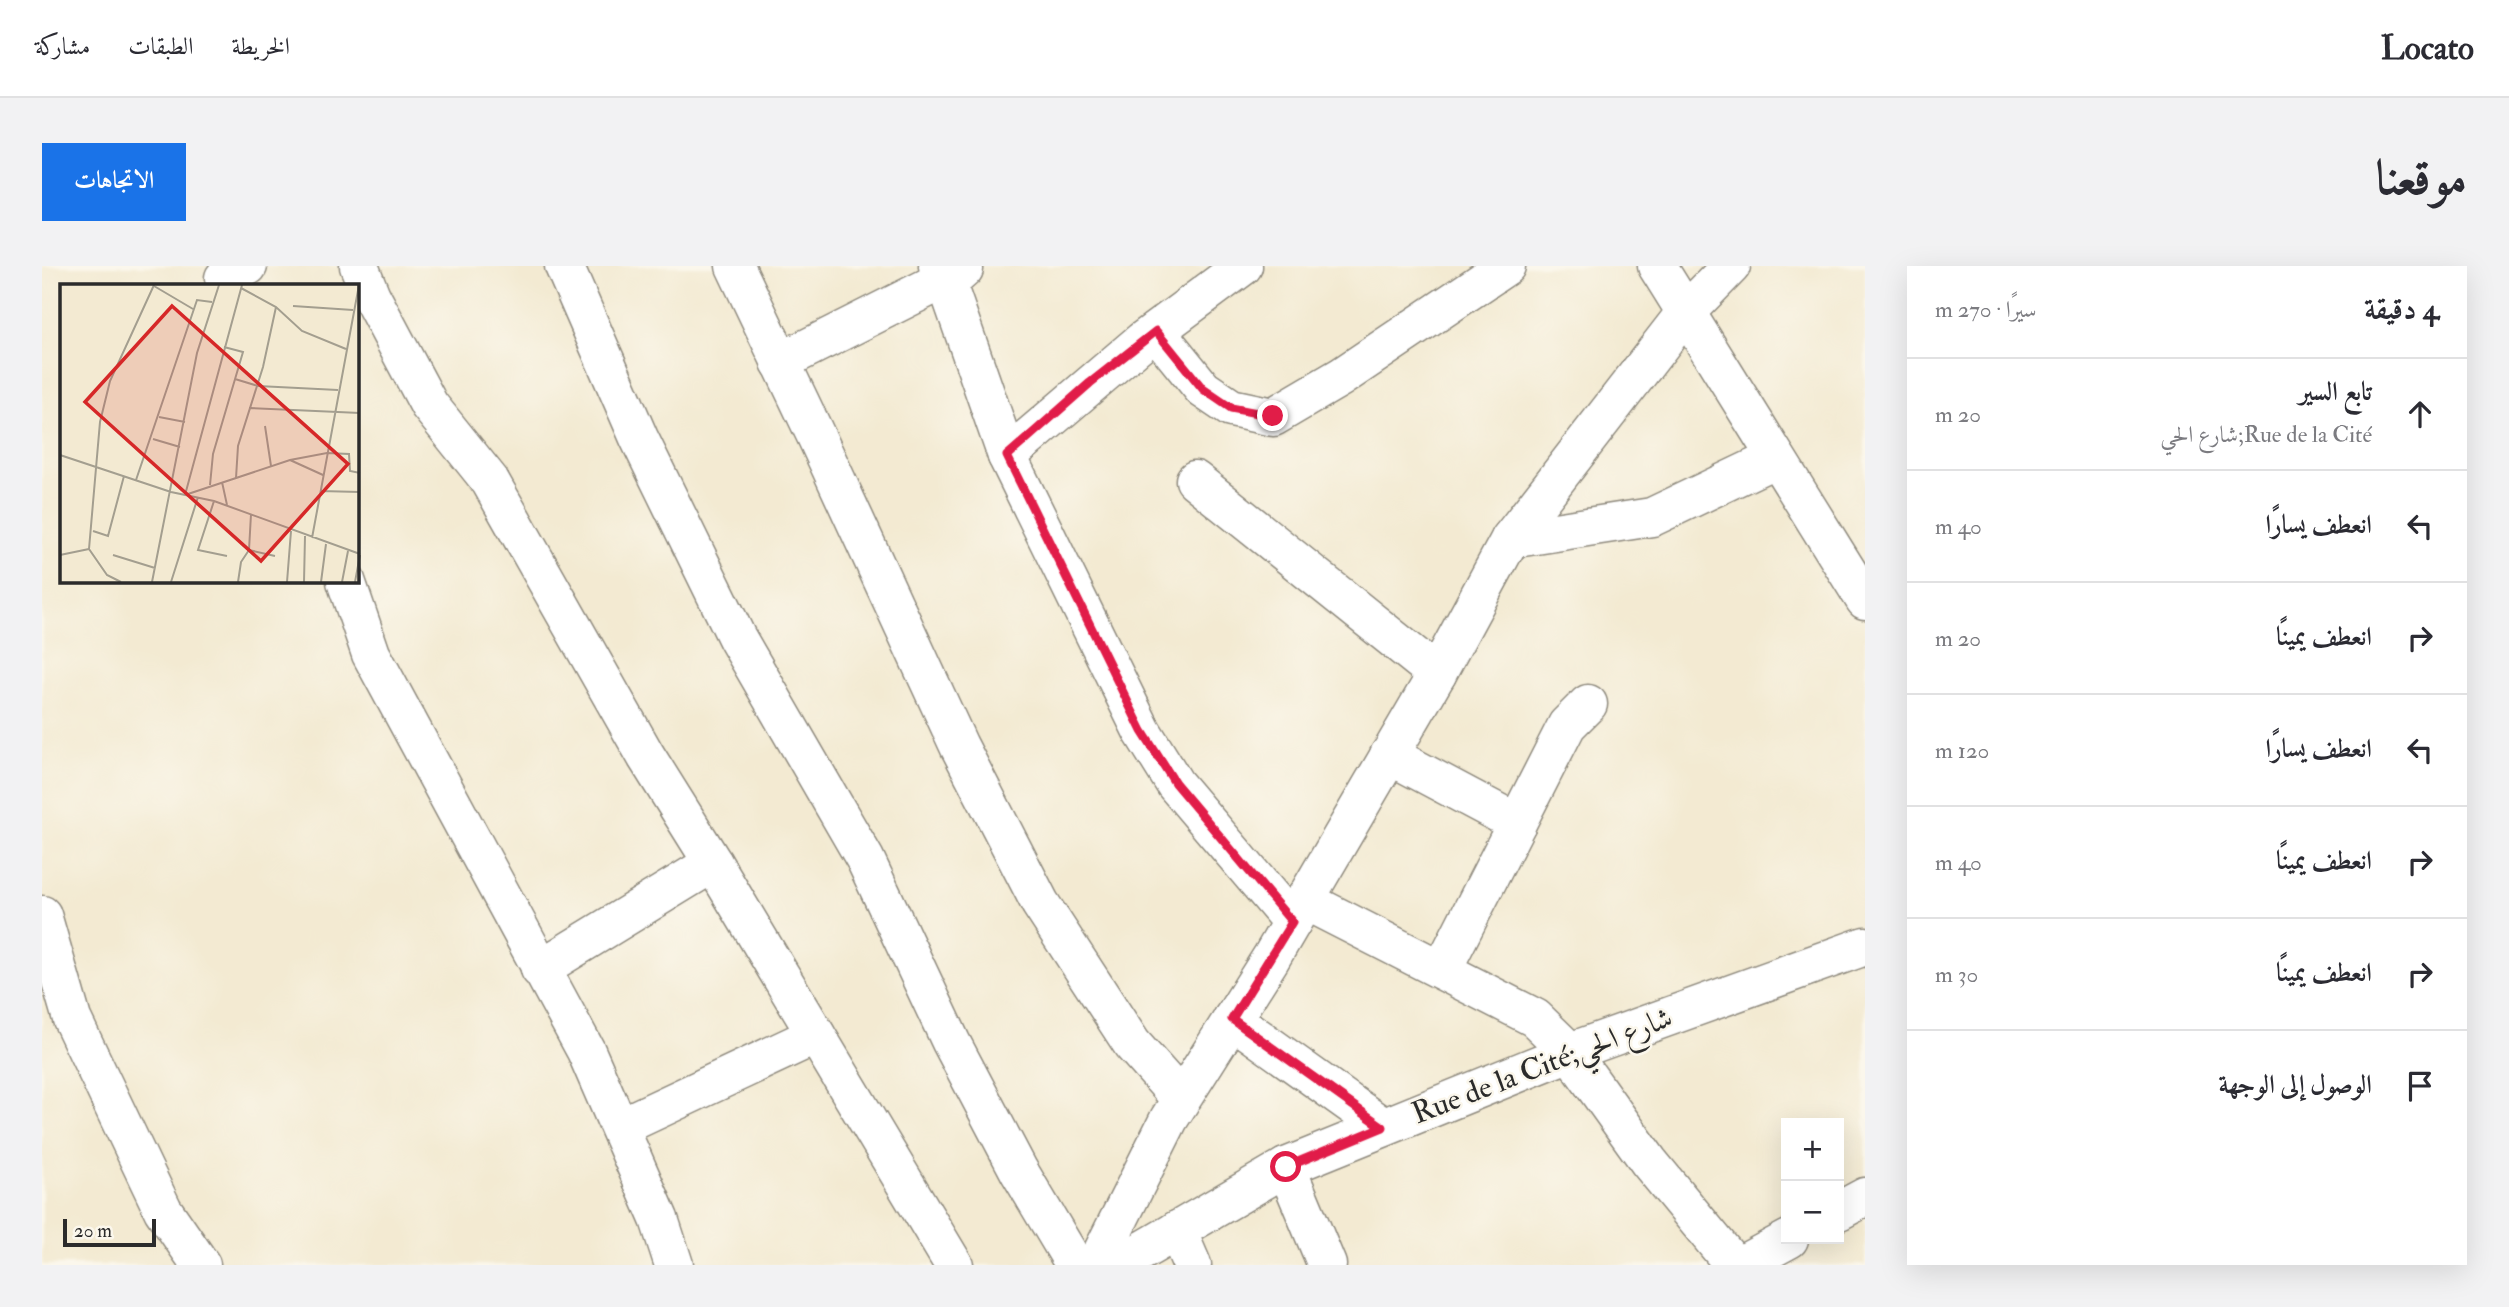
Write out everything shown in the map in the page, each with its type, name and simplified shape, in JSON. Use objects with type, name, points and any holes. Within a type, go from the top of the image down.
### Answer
[{"type":"street","points":[[359,266],[371,296],[429,405],[490,481],[646,756],[913,1193],[954,1265]]},
{"type":"street","points":[[564,266],[639,438],[737,638],[865,859],[950,1042],[1019,1171],[1075,1265]]},
{"type":"street","points":[[735,266],[959,746],[1040,903],[1132,1044],[1181,1099]]},
{"type":"street","points":[[1007,456],[1090,383],[1243,266]]},
{"type":"street","points":[[1156,331],[1203,389],[1231,408],[1273,416],[1341,377],[1506,266]]},
{"type":"street","points":[[1657,266],[1776,458],[1853,553],[1865,600]]},
{"type":"street","points":[[1096,1265],[1169,1119],[1298,911],[1437,674],[1510,539],[1686,312],[1731,266]]},
{"type":"street","points":[[780,362],[929,287],[951,272],[1007,456],[1142,731],[1175,783],[1298,911],[1442,970],[1535,1018],[1570,1052],[1648,1162],[1734,1265]]},
{"type":"street","points":[[1510,539],[1652,517],[1776,458]]},
{"type":"street","points":[[1195,480],[1437,674]]},
{"type":"street","points":[[347,583],[371,654],[586,1051],[659,1219],[674,1265]]},
{"type":"street","points":[[1442,970],[1567,725],[1588,704]]},
{"type":"street","points":[[1389,755],[1517,823]]},
{"type":"street","points":[[540,969],[713,863]]},
{"type":"street","points":[[42,915],[72,1019],[163,1210],[201,1265]]},
{"type":"street","name":"Rue de la Cité;شارع الحي","points":[[1118,1265],[1286,1167],[1570,1052],[1865,946]]},
{"type":"street","points":[[1232,1019],[1383,1127]]},
{"type":"street","points":[[620,1127],[816,1035]]},
{"type":"street","points":[[1286,1167],[1327,1265]]},
{"type":"street","points":[[1844,1208],[1865,1197]]},
{"type":"street","points":[[1177,1230],[1192,1265]]},
{"type":"street","points":[[1741,1265],[1781,1243]]},
{"type":"route","points":[[1273,416],[1231,408],[1203,389],[1156,331],[1090,383],[1007,456],[1142,731],[1175,783],[1292,922],[1232,1019],[1383,1127],[1286,1167]]}]
